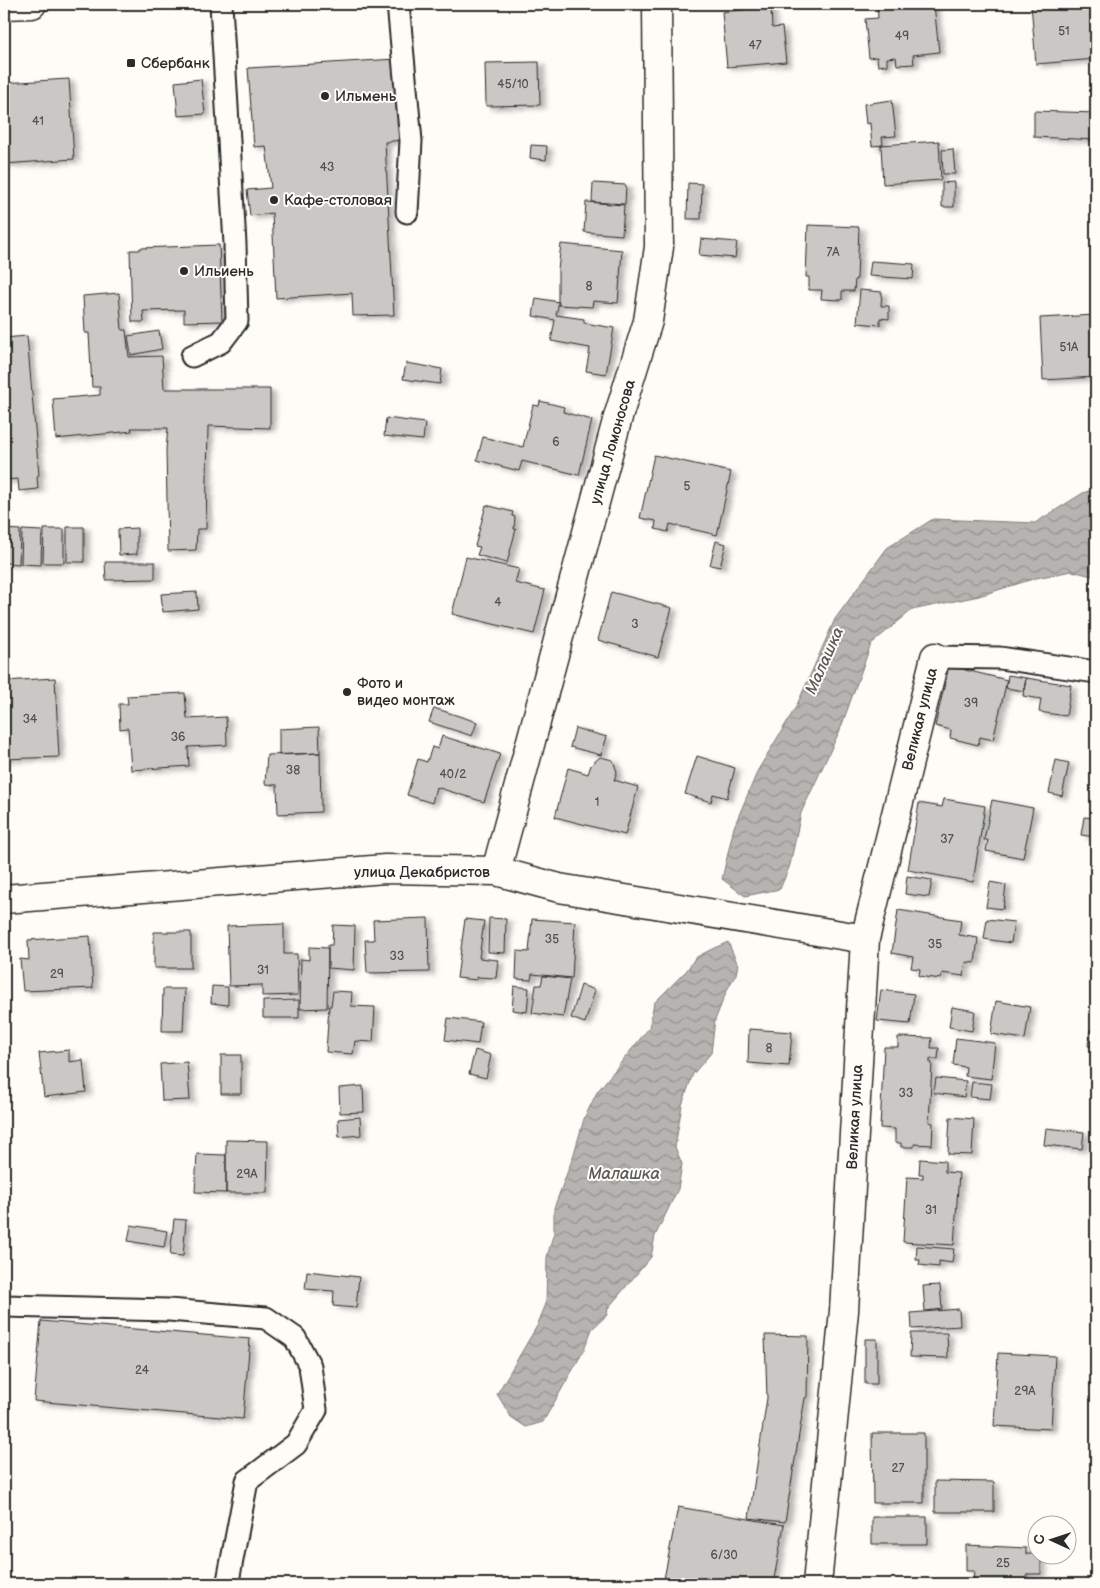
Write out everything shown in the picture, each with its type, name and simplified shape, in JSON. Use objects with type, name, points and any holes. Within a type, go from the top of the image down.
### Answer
[{"type":"street","points":[[4,6],[32,4]]},
{"type":"street","name":"улица Ломоносова","points":[[496,871],[618,417],[648,321],[659,247],[657,4]]},
{"type":"street","name":"Великая улица","points":[[817,1584],[844,1310],[865,939],[935,657]]},
{"type":"street","name":"улица Декабристов","points":[[4,899],[385,869],[496,871],[559,888],[865,939]]},
{"type":"lane","points":[[192,356],[221,342],[237,321],[221,4]]},
{"type":"lane","points":[[398,4],[411,141],[407,212]]},
{"type":"lane","points":[[935,657],[1000,658],[1096,672]]},
{"type":"lane","points":[[4,1306],[169,1310],[266,1318],[295,1338],[310,1366],[316,1410],[296,1444],[247,1480],[226,1584]]},
{"type":"water","points":[[1096,488],[1096,577],[1072,571],[1036,578],[979,596],[912,610],[871,644],[840,730],[801,813],[790,865],[780,889],[745,896],[722,879],[734,827],[758,770],[796,707],[835,619],[887,548],[933,519],[1035,523],[1083,493]]},
{"type":"water","name":"Малашка","points":[[728,942],[738,965],[736,974],[727,990],[715,1020],[711,1053],[693,1074],[682,1105],[675,1147],[682,1164],[678,1189],[655,1236],[651,1257],[608,1308],[607,1315],[592,1329],[584,1350],[543,1422],[526,1427],[511,1417],[497,1394],[537,1326],[546,1304],[547,1257],[554,1232],[554,1208],[573,1157],[584,1119],[597,1092],[649,1028],[654,1003],[687,970],[695,958]]},
{"type":"building","points":[[877,4],[934,4],[939,52],[913,55],[914,64],[897,65],[896,57],[887,58],[887,65],[878,66],[877,57],[869,58],[865,19],[878,18]]},
{"type":"building","points":[[1031,4],[1092,4],[1096,59],[1036,64]]},
{"type":"building","points":[[771,7],[772,28],[782,27],[786,62],[727,67],[722,12]]},
{"type":"building","points":[[396,59],[401,140],[385,142],[394,315],[353,316],[352,293],[276,298],[272,213],[250,216],[247,190],[271,188],[266,146],[254,147],[248,68]]},
{"type":"building","points":[[539,62],[540,105],[486,106],[485,63]]},
{"type":"building","points":[[69,79],[74,159],[4,164],[4,83]]},
{"type":"building","points":[[201,79],[205,114],[178,116],[175,82]]},
{"type":"building","points":[[892,100],[896,136],[882,137],[883,145],[872,146],[870,123],[866,124],[864,104]]},
{"type":"building","points":[[1034,111],[1096,113],[1096,140],[1034,137]]},
{"type":"building","points":[[939,141],[941,180],[883,184],[881,145]]},
{"type":"building","points":[[531,145],[547,146],[546,160],[530,158]]},
{"type":"building","points":[[953,149],[955,174],[943,174],[942,150]]},
{"type":"building","points":[[954,182],[954,207],[942,207],[942,183]]},
{"type":"building","points":[[593,183],[626,185],[625,204],[592,202]]},
{"type":"building","points":[[688,183],[702,184],[701,219],[687,219]]},
{"type":"building","points":[[586,202],[624,205],[622,235],[584,232]]},
{"type":"building","points":[[808,225],[859,227],[857,279],[855,279],[854,291],[842,291],[842,300],[821,299],[822,290],[809,290],[809,277],[806,277]]},
{"type":"building","points":[[701,239],[737,242],[735,258],[699,255]]},
{"type":"building","points":[[561,244],[622,250],[618,303],[593,301],[592,307],[558,305],[558,270]]},
{"type":"building","points":[[219,245],[222,321],[184,322],[184,310],[143,311],[144,322],[132,322],[130,250]]},
{"type":"building","points":[[871,261],[914,264],[913,279],[869,276]]},
{"type":"building","points":[[860,290],[882,292],[881,306],[889,306],[889,319],[880,318],[880,325],[857,323]]},
{"type":"building","points":[[119,293],[122,330],[126,330],[129,357],[162,356],[164,389],[270,389],[270,428],[208,426],[206,529],[197,529],[196,550],[168,551],[166,449],[168,428],[131,428],[132,431],[56,439],[53,399],[100,395],[100,387],[92,387],[89,333],[85,333],[83,296]]},
{"type":"building","points":[[536,298],[559,302],[556,315],[584,319],[584,323],[614,328],[606,374],[586,371],[590,348],[551,341],[555,320],[533,316]]},
{"type":"building","points":[[1096,315],[1096,377],[1043,380],[1040,318]]},
{"type":"building","points":[[159,331],[162,349],[131,355],[128,336]]},
{"type":"building","points":[[27,336],[39,475],[37,476],[38,489],[19,491],[18,479],[4,480],[4,338]]},
{"type":"building","points":[[406,363],[442,369],[440,384],[403,379]]},
{"type":"building","points":[[540,401],[564,407],[563,412],[592,420],[579,475],[522,461],[519,471],[477,460],[483,437],[523,447],[533,405],[539,406]]},
{"type":"building","points":[[386,418],[425,423],[423,440],[384,436]]},
{"type":"building","points":[[654,455],[731,472],[717,535],[670,524],[668,532],[655,529],[656,521],[640,518]]},
{"type":"building","points":[[486,505],[513,512],[512,516],[515,517],[514,529],[516,529],[507,563],[477,555],[480,547],[475,546]]},
{"type":"building","points":[[67,527],[84,527],[84,562],[67,562]]},
{"type":"building","points":[[137,528],[137,554],[119,555],[118,529]]},
{"type":"building","points":[[4,529],[20,530],[19,564],[4,563]]},
{"type":"building","points":[[44,529],[64,529],[64,563],[43,563]]},
{"type":"building","points":[[22,530],[42,531],[41,565],[21,564]]},
{"type":"building","points":[[716,541],[726,544],[720,567],[710,565]]},
{"type":"building","points":[[466,557],[519,569],[515,583],[545,590],[534,634],[452,614]]},
{"type":"building","points":[[105,562],[155,562],[155,579],[106,580]]},
{"type":"building","points":[[197,592],[198,609],[163,612],[161,594]]},
{"type":"building","points":[[611,592],[672,608],[658,657],[598,640]]},
{"type":"building","points":[[949,666],[1007,680],[993,740],[980,737],[978,745],[950,738],[951,730],[935,726]]},
{"type":"building","points":[[1008,675],[1026,678],[1024,691],[1006,688]]},
{"type":"building","points":[[55,678],[59,757],[4,759],[4,681]]},
{"type":"building","points":[[1026,678],[1071,685],[1066,716],[1039,712],[1041,699],[1023,696]]},
{"type":"building","points":[[185,693],[187,719],[226,717],[227,745],[188,747],[189,766],[131,770],[128,728],[120,729],[119,704],[128,704],[127,696]]},
{"type":"building","points":[[434,708],[477,722],[472,736],[429,722]]},
{"type":"building","points":[[319,727],[320,753],[279,755],[279,729]]},
{"type":"building","points":[[575,728],[607,737],[601,755],[570,747]]},
{"type":"building","points":[[442,736],[500,754],[484,802],[436,787],[432,803],[407,795],[418,759],[427,762],[432,747],[438,749]]},
{"type":"building","points":[[320,753],[321,812],[278,814],[277,785],[265,784],[267,755]]},
{"type":"building","points":[[697,756],[735,768],[727,798],[713,794],[711,802],[685,794]]},
{"type":"building","points":[[600,757],[613,760],[617,772],[614,780],[638,787],[625,835],[555,817],[568,768],[588,774],[591,765]]},
{"type":"building","points":[[1056,760],[1069,763],[1062,796],[1049,793]]},
{"type":"building","points":[[944,799],[985,806],[973,882],[908,870],[919,803],[942,807]]},
{"type":"building","points":[[992,800],[1033,808],[1023,858],[986,851],[988,840],[984,840]]},
{"type":"building","points":[[1084,817],[1096,818],[1096,837],[1081,835]]},
{"type":"building","points":[[907,876],[932,880],[929,897],[905,894]]},
{"type":"building","points":[[990,882],[1006,885],[1003,909],[986,907]]},
{"type":"building","points":[[898,910],[961,920],[959,935],[978,938],[975,963],[966,962],[963,976],[942,973],[941,979],[919,976],[920,969],[911,968],[913,957],[892,953]]},
{"type":"building","points":[[428,918],[429,972],[367,973],[365,940],[374,940],[373,920]]},
{"type":"building","points":[[489,918],[506,919],[505,953],[488,952]]},
{"type":"building","points":[[465,919],[484,921],[479,958],[498,960],[496,978],[477,977],[477,980],[457,978]]},
{"type":"building","points":[[532,919],[575,922],[572,978],[532,974],[531,980],[516,979],[517,951],[529,952]]},
{"type":"building","points":[[987,919],[1014,922],[1011,943],[984,939]]},
{"type":"building","points":[[284,924],[284,954],[297,954],[298,995],[262,996],[262,985],[229,986],[227,926]]},
{"type":"building","points":[[333,925],[355,926],[354,970],[328,968],[328,945],[332,945]]},
{"type":"building","points":[[154,932],[191,932],[191,968],[154,968]]},
{"type":"building","points":[[90,936],[93,988],[23,991],[20,959],[29,960],[28,940]]},
{"type":"building","points":[[309,947],[328,948],[327,1008],[300,1009],[301,959],[309,960]]},
{"type":"building","points":[[543,976],[570,979],[563,1017],[532,1013],[536,985],[541,985]]},
{"type":"building","points":[[581,985],[595,990],[585,1023],[571,1018]]},
{"type":"building","points":[[212,986],[228,987],[228,1005],[211,1003]]},
{"type":"building","points":[[514,986],[529,988],[527,1012],[512,1010]]},
{"type":"building","points":[[163,989],[185,989],[183,1031],[162,1031]]},
{"type":"building","points":[[881,990],[914,994],[910,1024],[877,1021]]},
{"type":"building","points":[[333,991],[352,992],[351,1006],[375,1007],[373,1042],[355,1041],[353,1054],[326,1052],[329,1006],[331,1006]]},
{"type":"building","points":[[299,1000],[299,1018],[263,1018],[263,1001]]},
{"type":"building","points":[[996,1001],[1030,1007],[1025,1039],[991,1034]]},
{"type":"building","points":[[952,1007],[975,1011],[972,1031],[949,1027]]},
{"type":"building","points":[[448,1018],[481,1022],[478,1044],[445,1040]]},
{"type":"building","points":[[749,1029],[792,1032],[789,1066],[748,1063]]},
{"type":"building","points":[[1090,1030],[1096,1030],[1096,1047],[1088,1046]]},
{"type":"building","points":[[898,1037],[932,1038],[931,1048],[939,1048],[938,1059],[930,1059],[930,1063],[932,1063],[929,1122],[933,1123],[932,1145],[914,1144],[914,1147],[901,1147],[901,1143],[895,1143],[895,1129],[880,1128],[884,1047],[898,1047]]},
{"type":"building","points":[[956,1038],[995,1043],[991,1079],[965,1076],[966,1067],[953,1065]]},
{"type":"building","points":[[69,1050],[69,1062],[83,1060],[86,1092],[44,1097],[39,1053]]},
{"type":"building","points":[[475,1050],[491,1055],[486,1078],[469,1074]]},
{"type":"building","points":[[221,1055],[241,1055],[241,1094],[221,1094]]},
{"type":"building","points":[[187,1062],[190,1100],[162,1101],[160,1064]]},
{"type":"building","points":[[936,1078],[966,1081],[964,1097],[934,1093]]},
{"type":"building","points":[[972,1082],[992,1084],[990,1099],[970,1097]]},
{"type":"building","points":[[363,1086],[364,1112],[340,1113],[339,1088]]},
{"type":"building","points":[[360,1117],[361,1135],[339,1137],[338,1119]]},
{"type":"building","points":[[950,1117],[974,1119],[972,1155],[948,1154]]},
{"type":"building","points":[[1046,1128],[1084,1132],[1082,1149],[1044,1145]]},
{"type":"building","points":[[226,1140],[268,1141],[267,1193],[226,1193]]},
{"type":"building","points":[[197,1154],[226,1155],[226,1193],[195,1192]]},
{"type":"building","points":[[920,1159],[945,1161],[945,1172],[959,1173],[954,1245],[903,1242],[907,1177],[923,1178],[923,1174],[919,1174]]},
{"type":"building","points":[[174,1219],[186,1220],[183,1256],[170,1255]]},
{"type":"building","points":[[131,1225],[167,1231],[164,1247],[128,1241]]},
{"type":"building","points":[[917,1246],[954,1249],[952,1263],[939,1261],[939,1267],[919,1265],[920,1260],[916,1260]]},
{"type":"building","points":[[307,1271],[359,1277],[356,1308],[333,1306],[334,1291],[305,1289]]},
{"type":"building","points":[[940,1285],[942,1309],[925,1311],[923,1286]]},
{"type":"building","points":[[959,1309],[960,1326],[912,1329],[911,1313]]},
{"type":"building","points":[[41,1321],[250,1339],[243,1419],[34,1401]]},
{"type":"building","points":[[911,1333],[947,1333],[948,1358],[910,1357]]},
{"type":"building","points":[[765,1335],[808,1336],[807,1397],[805,1398],[785,1522],[749,1518],[767,1398]]},
{"type":"building","points":[[865,1339],[877,1339],[877,1384],[865,1384]]},
{"type":"building","points":[[998,1353],[1055,1356],[1051,1429],[994,1426]]},
{"type":"building","points":[[872,1433],[924,1433],[924,1503],[873,1503]]},
{"type":"building","points":[[935,1481],[994,1482],[994,1512],[935,1512]]},
{"type":"building","points":[[678,1507],[784,1525],[773,1584],[663,1584]]},
{"type":"building","points":[[872,1517],[927,1517],[927,1544],[872,1544]]},
{"type":"building","points":[[966,1545],[1026,1548],[1028,1566],[1041,1566],[1041,1574],[1027,1574],[1027,1584],[973,1584],[974,1571],[966,1571]]},
{"type":"place","name":"Сбербанк","points":[[131,63]]},
{"type":"place","name":"Ильмень","points":[[325,96]]},
{"type":"place","name":"Кафе-столовая","points":[[274,200]]},
{"type":"place","name":"Ильиень","points":[[184,271]]},
{"type":"place","name":"Фото и видео монтаж","points":[[347,692]]}]
